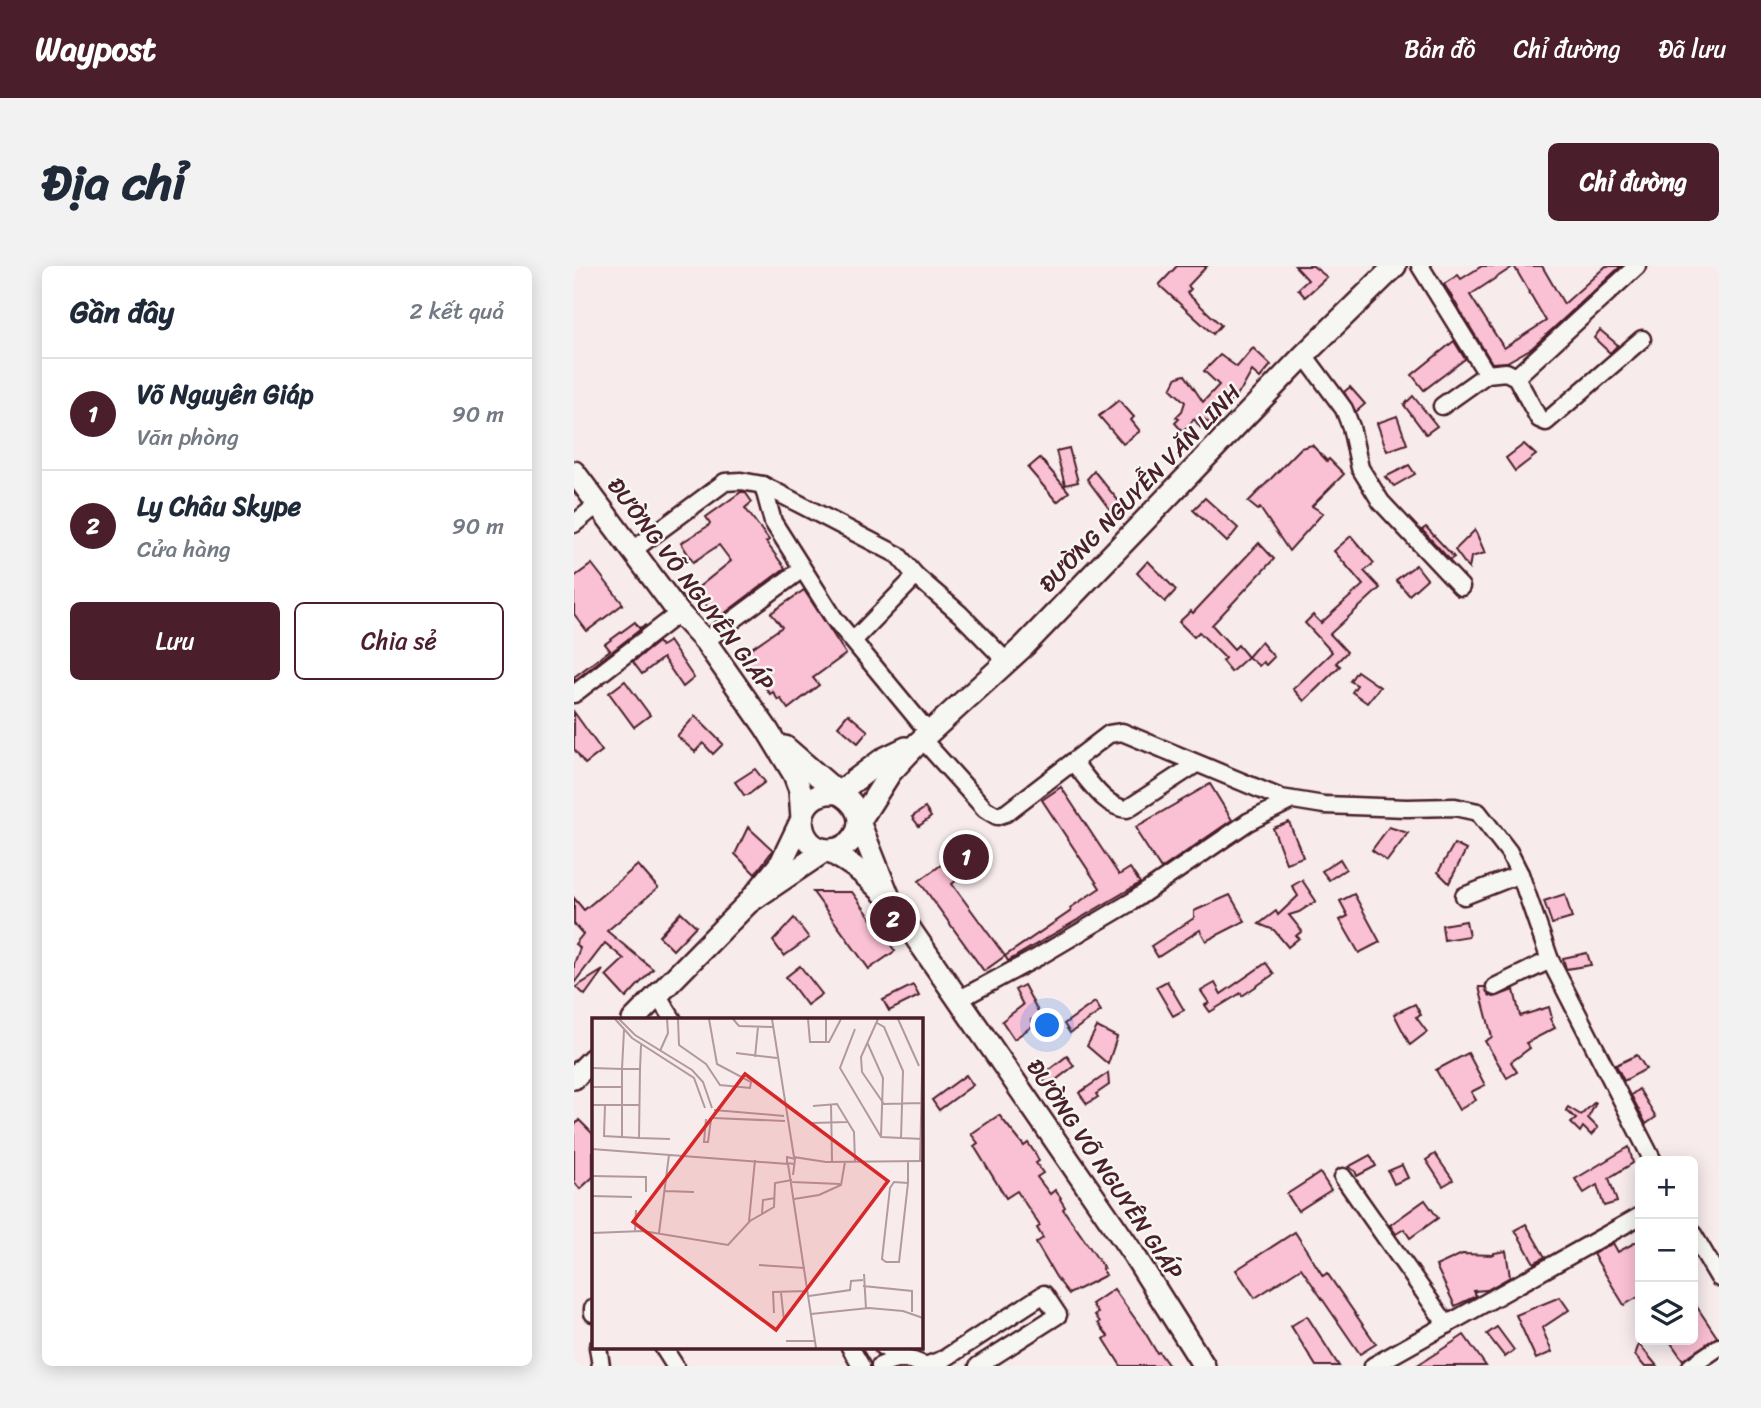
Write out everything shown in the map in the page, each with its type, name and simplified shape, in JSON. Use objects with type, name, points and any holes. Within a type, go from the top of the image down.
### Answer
[{"type":"main road","name":"ĐƯỜNG NGUYỄN VĂN LINH","points":[[859,822],[890,773],[923,738],[1024,646],[1304,355],[1395,266]]},
{"type":"main road","name":"ĐƯỜNG VÕ NGUYÊN GIÁP","points":[[574,472],[680,613],[705,641],[766,728],[800,790],[802,819]]},
{"type":"main road","name":"ĐƯỜNG VÕ NGUYÊN GIÁP","points":[[766,728],[803,765],[838,793]]},
{"type":"main road","name":"ĐƯỜNG NGUYỄN VĂN LINH","points":[[838,793],[883,760],[923,738]]},
{"type":"main road","points":[[637,1018],[750,902],[781,863],[806,806],[812,799],[829,792],[838,793],[853,803],[859,822],[852,840],[835,850],[826,850],[809,840],[804,832],[802,819]]},
{"type":"main road","name":"ĐƯỜNG VÕ NGUYÊN GIÁP","points":[[859,822],[890,900]]},
{"type":"main road","name":"ĐƯỜNG VÕ NGUYÊN GIÁP","points":[[826,850],[852,863],[890,900],[1134,1255],[1204,1366]]},
{"type":"main road","points":[[750,902],[826,850]]},
{"type":"main road","points":[[574,1078],[592,1060]]},
{"type":"street","points":[[1420,266],[1487,374]]},
{"type":"street","points":[[1516,377],[1637,266]]},
{"type":"street","points":[[1442,407],[1487,374],[1506,372],[1516,377],[1539,418],[1546,422],[1642,339]]},
{"type":"street","points":[[1304,355],[1344,410],[1351,427],[1360,468],[1381,502],[1461,587]]},
{"type":"street","points":[[633,550],[724,482],[741,481],[763,485],[898,555],[916,576],[960,614],[1006,661]]},
{"type":"street","points":[[763,485],[773,522],[834,618],[853,642],[854,640],[923,738],[985,809],[997,816],[1006,813],[1109,734],[1122,732],[1280,798],[1338,805],[1455,807],[1478,812],[1509,852],[1520,874],[1550,960],[1650,1156]]},
{"type":"street","points":[[574,524],[598,504]]},
{"type":"street","points":[[705,641],[802,569]]},
{"type":"street","points":[[854,640],[916,576]]},
{"type":"street","points":[[574,694],[680,613]]},
{"type":"street","points":[[1073,761],[1117,809],[1127,809],[1196,764]]},
{"type":"street","points":[[958,1000],[1131,902],[1248,822],[1292,800]]},
{"type":"street","points":[[1464,896],[1520,874]]},
{"type":"street","points":[[1495,987],[1550,960]]},
{"type":"street","points":[[658,996],[672,1018]]},
{"type":"street","points":[[1343,1177],[1447,1325]]},
{"type":"street","points":[[1373,1366],[1635,1219]]},
{"type":"street","points":[[1698,1242],[1719,1278]]},
{"type":"street","points":[[885,1348],[925,1366],[944,1360],[1044,1293],[1058,1315],[978,1366]]},
{"type":"street","points":[[1691,1366],[1719,1347]]},
{"type":"street","points":[[598,1348],[601,1366]]},
{"type":"street","points":[[664,1348],[675,1366]]},
{"type":"street","points":[[851,1348],[861,1366]]},
{"type":"street","points":[[880,1366],[892,1360],[906,1359]]},
{"type":"building","points":[[1177,266],[1207,266],[1188,286],[1191,289],[1187,293],[1221,325],[1213,334],[1159,285]]},
{"type":"building","points":[[1295,266],[1313,266],[1327,277],[1305,297],[1298,289],[1308,280]]},
{"type":"building","points":[[1482,266],[1514,266],[1542,266],[1564,304],[1606,266],[1621,266],[1532,348],[1507,362],[1492,363],[1444,284],[1458,275],[1461,279]],"holes":[[[1514,266],[1546,321],[1504,348],[1470,295]]]},
{"type":"building","points":[[1600,330],[1618,345],[1610,353],[1594,338]]},
{"type":"building","points":[[1454,341],[1465,359],[1424,390],[1412,375]]},
{"type":"building","points":[[1253,348],[1271,365],[1260,378],[1252,371],[1242,389],[1210,424],[1204,419],[1200,427],[1194,419],[1183,432],[1175,423],[1185,402],[1171,389],[1177,377],[1185,375],[1203,402],[1219,385],[1204,371],[1220,355],[1237,367]]},
{"type":"building","points":[[1350,387],[1365,404],[1356,412],[1344,392]]},
{"type":"building","points":[[1413,396],[1437,426],[1426,434],[1404,405]]},
{"type":"building","points":[[1119,400],[1134,417],[1131,420],[1140,431],[1123,444],[1099,416]]},
{"type":"building","points":[[1397,416],[1407,444],[1387,451],[1377,423]]},
{"type":"building","points":[[1524,444],[1536,455],[1515,471],[1506,458]]},
{"type":"building","points":[[1312,445],[1344,474],[1312,506],[1323,513],[1289,551],[1260,508],[1258,510],[1248,502],[1301,448]]},
{"type":"building","points":[[1069,448],[1078,482],[1065,485],[1056,451]]},
{"type":"building","points":[[1040,458],[1069,492],[1057,502],[1028,468]]},
{"type":"building","points":[[1409,465],[1415,474],[1394,486],[1385,477]]},
{"type":"building","points":[[1094,471],[1126,510],[1116,518],[1087,479]]},
{"type":"building","points":[[741,492],[745,492],[752,502],[745,508],[769,540],[766,542],[785,568],[717,619],[695,590],[731,561],[719,545],[693,562],[681,543],[708,526],[710,523],[706,517]]},
{"type":"building","points":[[1205,498],[1238,528],[1227,542],[1193,510]]},
{"type":"building","points":[[1426,527],[1454,557],[1450,560],[1422,530]]},
{"type":"building","points":[[1475,530],[1485,553],[1471,557],[1469,569],[1455,550]]},
{"type":"building","points":[[1351,536],[1374,563],[1364,571],[1380,588],[1330,634],[1347,652],[1336,663],[1340,666],[1304,701],[1293,689],[1332,652],[1305,623],[1313,615],[1321,623],[1363,585],[1334,551]]},
{"type":"building","points":[[1259,543],[1274,559],[1212,625],[1234,649],[1238,645],[1248,657],[1231,672],[1222,661],[1225,658],[1199,632],[1194,637],[1179,622],[1191,611],[1193,613]]},
{"type":"building","points":[[1148,561],[1176,590],[1165,602],[1137,573]]},
{"type":"building","points":[[592,564],[623,604],[587,631],[574,614],[574,577]]},
{"type":"building","points":[[1416,565],[1427,579],[1409,595],[1396,580]]},
{"type":"building","points":[[804,590],[846,654],[813,678],[819,685],[788,709],[773,692],[770,694],[743,654],[782,627],[771,613]]},
{"type":"building","points":[[635,622],[639,628],[646,625],[574,681],[574,677],[610,650],[605,644]]},
{"type":"building","points":[[669,641],[694,678],[683,687],[663,658],[642,674],[633,662],[658,642],[661,646]]},
{"type":"building","points":[[1261,642],[1274,657],[1266,665],[1263,662],[1259,666],[1248,657]]},
{"type":"building","points":[[1357,671],[1380,687],[1367,703],[1352,692],[1357,685],[1350,681]]},
{"type":"building","points":[[625,681],[650,715],[634,727],[609,693]]},
{"type":"building","points":[[574,712],[602,751],[585,764],[574,749]]},
{"type":"building","points":[[848,714],[868,731],[858,743],[838,726]]},
{"type":"building","points":[[695,716],[723,744],[713,754],[703,743],[695,752],[677,736]]},
{"type":"building","points":[[755,769],[765,782],[748,795],[744,795],[735,782]]},
{"type":"building","points":[[1210,784],[1232,820],[1161,869],[1136,827]]},
{"type":"building","points":[[1061,787],[1119,875],[1130,868],[1140,883],[1008,961],[1005,956],[1100,888],[1042,800]]},
{"type":"building","points":[[925,808],[931,817],[919,826],[912,817]]},
{"type":"building","points":[[1289,822],[1303,857],[1286,863],[1273,828]]},
{"type":"building","points":[[748,827],[773,850],[755,874],[735,854]]},
{"type":"building","points":[[1389,827],[1408,833],[1387,861],[1372,850]]},
{"type":"building","points":[[973,836],[988,855],[952,884],[1005,956],[984,971],[919,881]]},
{"type":"building","points":[[1454,844],[1466,850],[1449,883],[1438,872]]},
{"type":"building","points":[[1340,859],[1346,869],[1329,880],[1322,871]]},
{"type":"building","points":[[638,865],[658,888],[607,931],[653,969],[626,998],[606,976],[624,959],[605,943],[574,983],[574,964],[580,948],[575,944],[583,934],[574,924],[574,898],[584,910]]},
{"type":"building","points":[[1302,880],[1316,901],[1289,915],[1302,931],[1296,936],[1299,938],[1288,947],[1274,930],[1259,924],[1276,911],[1278,915],[1298,896],[1292,886]]},
{"type":"building","points":[[813,892],[852,892],[895,951],[869,969]]},
{"type":"building","points":[[1354,894],[1380,942],[1359,953],[1340,920],[1348,916],[1340,901]]},
{"type":"building","points":[[1565,894],[1572,918],[1552,924],[1544,901]]},
{"type":"building","points":[[1230,895],[1245,921],[1206,941],[1200,930],[1158,957],[1151,946],[1194,918],[1194,911]]},
{"type":"building","points":[[681,912],[696,926],[673,950],[659,936]]},
{"type":"building","points":[[794,918],[809,938],[784,956],[773,941]]},
{"type":"building","points":[[1466,921],[1469,936],[1444,940],[1442,925]]},
{"type":"building","points":[[1587,953],[1591,965],[1566,969],[1563,958]]},
{"type":"building","points":[[1266,963],[1274,974],[1242,996],[1241,993],[1210,1012],[1205,1005],[1209,1003],[1201,991],[1215,983],[1221,994]]},
{"type":"building","points":[[800,966],[822,994],[807,1005],[786,977]]},
{"type":"building","points":[[603,970],[585,995],[576,987]]},
{"type":"building","points":[[1167,981],[1184,1010],[1173,1016],[1156,987]]},
{"type":"building","points":[[913,985],[919,996],[889,1011],[883,1000]]},
{"type":"building","points":[[1024,985],[1040,1015],[1031,1020],[1034,1025],[1014,1039],[1002,1021],[1023,1005],[1015,990]]},
{"type":"building","points":[[1479,987],[1485,987],[1489,995],[1494,997],[1514,990],[1520,1016],[1549,1007],[1550,1019],[1555,1028],[1526,1043],[1530,1048],[1511,1062],[1517,1072],[1507,1078],[1485,1041],[1492,1037]]},
{"type":"building","points":[[1095,1002],[1101,1011],[1070,1033],[1064,1024]]},
{"type":"building","points":[[1415,1004],[1421,1015],[1416,1017],[1427,1032],[1410,1045],[1394,1014]]},
{"type":"building","points":[[1097,1027],[1117,1037],[1108,1064],[1087,1046]]},
{"type":"building","points":[[1468,1053],[1485,1085],[1471,1092],[1476,1100],[1459,1110],[1436,1070]]},
{"type":"building","points":[[1637,1055],[1646,1069],[1624,1081],[1616,1065]]},
{"type":"building","points":[[1067,1056],[1074,1066],[1048,1086],[1041,1076]]},
{"type":"building","points":[[1108,1073],[1109,1085],[1087,1104],[1079,1093]]},
{"type":"building","points":[[966,1075],[973,1085],[939,1110],[932,1100]]},
{"type":"building","points":[[1639,1089],[1656,1117],[1646,1124],[1631,1095]]},
{"type":"building","points":[[1595,1102],[1588,1118],[1598,1128],[1591,1135],[1583,1127],[1580,1132],[1571,1123],[1576,1119],[1566,1110],[1568,1107],[1581,1115]]},
{"type":"building","points":[[999,1115],[1024,1146],[1028,1143],[1035,1153],[1039,1161],[1036,1163],[1043,1173],[1037,1177],[1050,1194],[1055,1190],[1061,1198],[1065,1207],[1063,1209],[1104,1268],[1102,1269],[1106,1275],[1069,1294],[1056,1277],[1036,1243],[1043,1238],[1037,1228],[1040,1226],[1017,1191],[1006,1198],[974,1146],[978,1143],[971,1134]]},
{"type":"building","points":[[579,1120],[592,1133],[592,1178],[580,1189],[574,1182],[574,1126]]},
{"type":"building","points":[[1629,1147],[1633,1163],[1609,1178],[1617,1202],[1604,1206],[1597,1185],[1584,1193],[1575,1179]]},
{"type":"building","points":[[1435,1154],[1453,1180],[1443,1186],[1426,1160]]},
{"type":"building","points":[[1370,1155],[1376,1166],[1357,1176],[1355,1171],[1348,1167]]},
{"type":"building","points":[[1402,1165],[1408,1178],[1394,1184],[1388,1171]]},
{"type":"building","points":[[1320,1173],[1331,1190],[1298,1211],[1287,1194]]},
{"type":"building","points":[[1425,1200],[1438,1218],[1410,1238],[1404,1229],[1396,1234],[1390,1225]]},
{"type":"building","points":[[1526,1224],[1545,1257],[1534,1263],[1515,1230]]},
{"type":"building","points":[[1295,1232],[1323,1276],[1327,1273],[1376,1344],[1360,1354],[1301,1268],[1255,1298],[1236,1270]]},
{"type":"building","points":[[1613,1243],[1618,1252],[1635,1243],[1635,1299],[1624,1305],[1593,1254]]},
{"type":"building","points":[[1506,1251],[1510,1277],[1487,1290],[1474,1291],[1476,1296],[1455,1306],[1436,1266],[1462,1254],[1494,1255]]},
{"type":"building","points":[[1114,1289],[1157,1353],[1159,1352],[1169,1366],[1121,1366],[1104,1339],[1108,1336],[1098,1323],[1100,1322],[1095,1315],[1098,1313],[1092,1304]]},
{"type":"building","points":[[1560,1297],[1569,1310],[1542,1328],[1552,1352],[1536,1359],[1516,1315]]},
{"type":"building","points":[[1698,1308],[1717,1337],[1683,1360],[1672,1345],[1698,1345]]},
{"type":"building","points":[[1307,1316],[1339,1366],[1316,1366],[1291,1326]]},
{"type":"building","points":[[1497,1327],[1514,1350],[1505,1357],[1487,1334]]},
{"type":"building","points":[[1464,1335],[1486,1366],[1416,1366],[1455,1341]]},
{"type":"building","points":[[1640,1345],[1657,1366],[1644,1366],[1635,1355]]},
{"type":"place","name":"Võ Nguyên Giáp","points":[[966,857]]},
{"type":"place","name":"Ly Châu Skype","points":[[893,919]]}]
